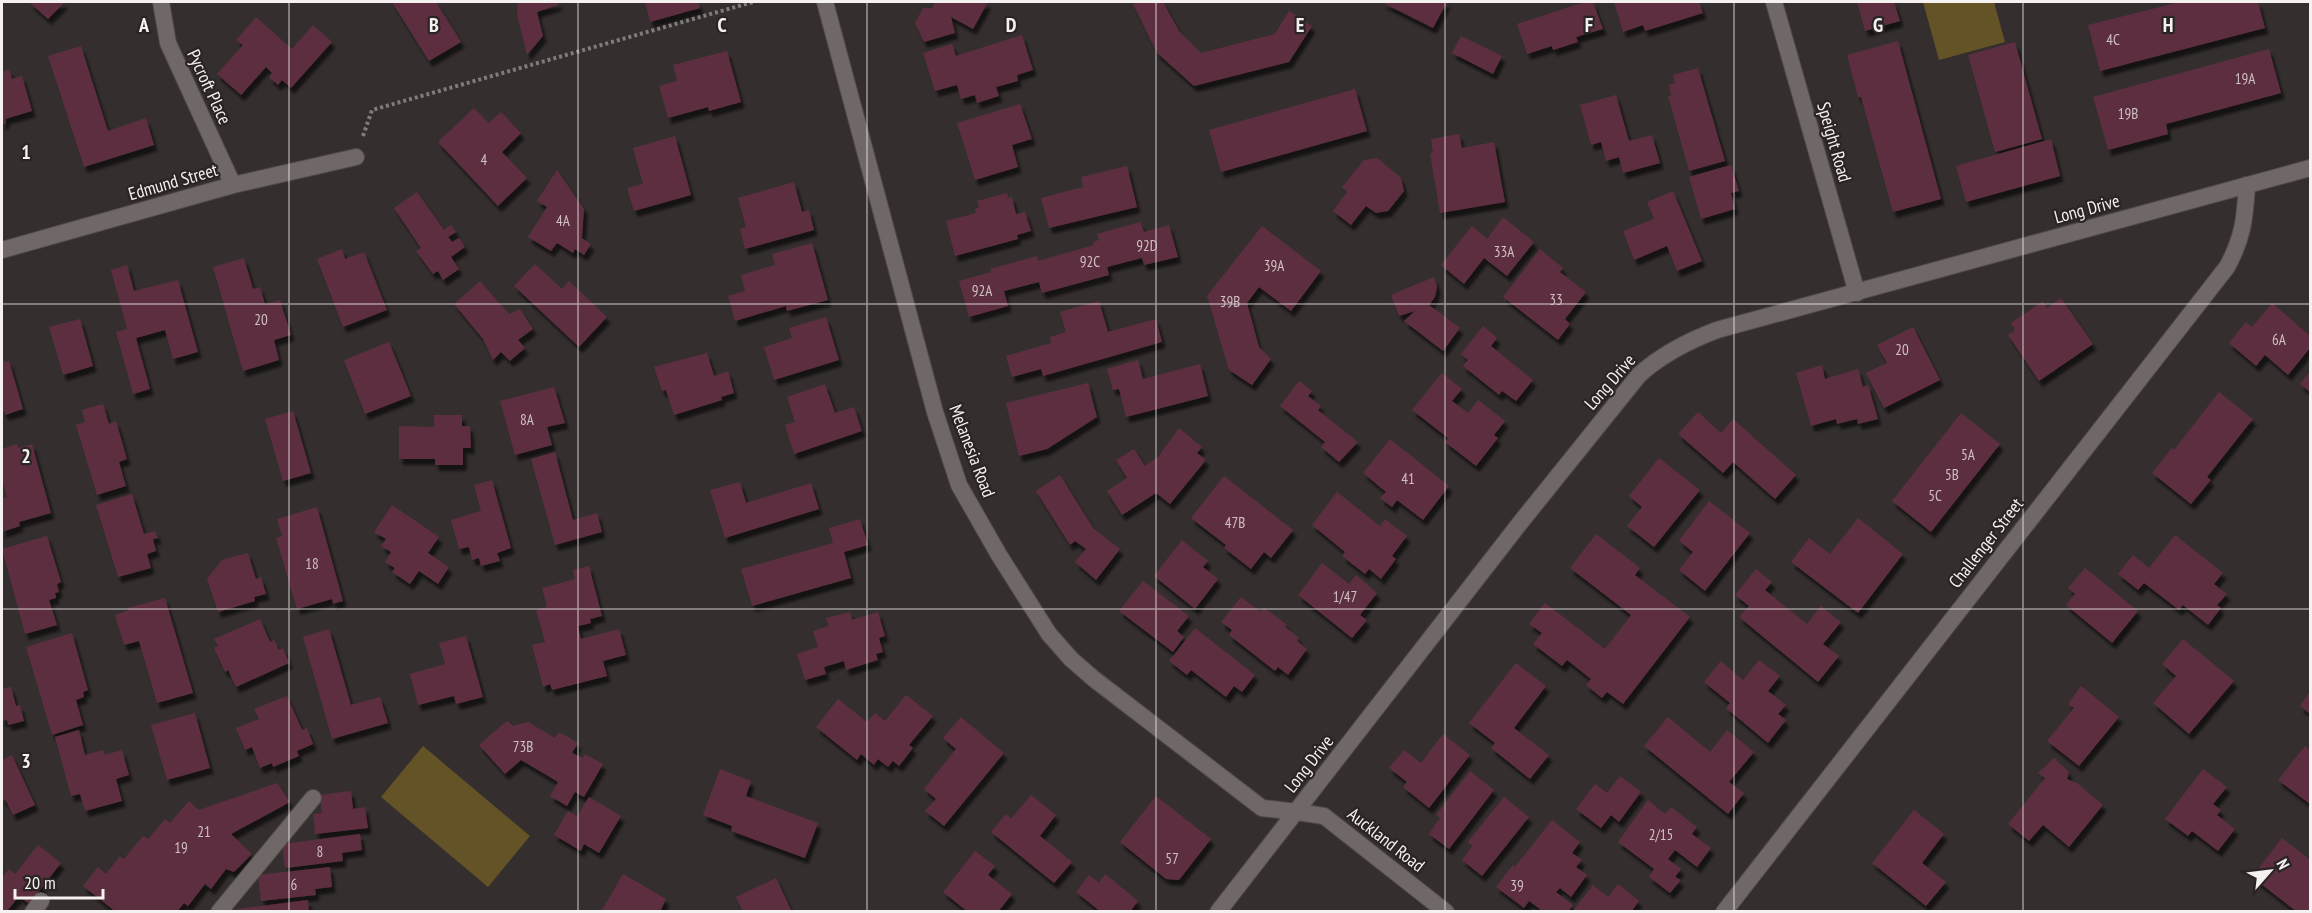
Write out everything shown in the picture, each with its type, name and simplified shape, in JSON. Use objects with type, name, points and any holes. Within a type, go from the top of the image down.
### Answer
[{"type":"street","name":"Pycroft Place","points":[[161,2],[168,43],[233,185]]},
{"type":"street","name":"Melanesia Road","points":[[825,2],[935,412],[959,485],[975,514],[1049,634],[1071,659],[1262,808],[1297,812]]},
{"type":"street","name":"Speight Road","points":[[1774,2],[1857,293]]},
{"type":"street","name":"Edmund Street","points":[[2,250],[233,185],[356,157]]},
{"type":"street","name":"Long Drive","points":[[1218,912],[1520,523],[1645,369],[1670,351],[1717,330],[2310,168]]},
{"type":"street","name":"Challenger Street","points":[[1724,912],[2227,267],[2243,232],[2247,185]]},
{"type":"street","points":[[219,912],[313,798]]},
{"type":"street","name":"Auckland Road","points":[[1297,812],[1323,816],[1446,912]]},
{"type":"path","points":[[356,157],[372,110],[753,2]]},
{"type":"shaded area","points":[[1923,2],[1994,2],[2005,42],[1939,60]]},
{"type":"shaded area","points":[[423,746],[530,836],[488,887],[381,797]]},
{"type":"building","points":[[29,2],[65,2],[48,19]]},
{"type":"building","points":[[392,2],[436,2],[461,42],[429,61]]},
{"type":"building","points":[[518,2],[559,2],[558,5],[537,12],[543,36],[527,55],[517,15]]},
{"type":"building","points":[[645,2],[698,2],[700,8],[650,22]]},
{"type":"building","points":[[935,2],[988,2],[973,29],[951,17],[955,33],[924,42],[915,23],[923,8],[932,8]]},
{"type":"building","points":[[1163,2],[1179,31],[1201,53],[1275,34],[1289,11],[1312,26],[1289,62],[1194,86],[1157,53],[1133,4]]},
{"type":"building","points":[[1381,2],[1447,2],[1433,28]]},
{"type":"building","points":[[1585,2],[1593,2],[1603,29],[1576,37],[1578,42],[1553,50],[1552,46],[1527,54],[1517,24]]},
{"type":"building","points":[[1614,2],[1699,2],[1703,13],[1645,31],[1643,25],[1623,32]]},
{"type":"building","points":[[1857,2],[1894,2],[1900,21],[1865,31]]},
{"type":"building","points":[[2180,2],[2258,2],[2265,28],[2100,71],[2088,25]]},
{"type":"building","points":[[256,17],[292,49],[313,25],[332,42],[291,88],[282,80],[278,85],[269,77],[272,73],[266,67],[241,95],[217,74],[243,45],[236,40]]},
{"type":"building","points":[[1022,35],[1033,70],[1017,75],[1018,81],[996,87],[999,96],[977,103],[975,95],[961,99],[957,85],[935,91],[923,53],[952,44],[956,56]]},
{"type":"building","points":[[1461,36],[1502,56],[1493,74],[1452,53]]},
{"type":"building","points":[[1898,41],[1941,199],[1893,212],[1847,55]]},
{"type":"building","points":[[2015,42],[2042,139],[1995,152],[1968,55]]},
{"type":"building","points":[[81,46],[108,131],[146,118],[154,145],[84,167],[48,56]]},
{"type":"building","points":[[2269,49],[2281,93],[2166,124],[2168,134],[2108,150],[2093,97]]},
{"type":"building","points":[[727,51],[741,102],[709,111],[708,107],[668,118],[659,86],[677,81],[673,65]]},
{"type":"building","points":[[1698,68],[1725,161],[1689,171],[1668,96],[1671,96],[1669,85],[1675,83],[1673,75]]},
{"type":"building","points":[[9,69],[12,79],[22,76],[32,111],[5,119],[6,123],[2,124],[2,72]]},
{"type":"building","points":[[1355,89],[1367,131],[1221,172],[1209,130]]},
{"type":"building","points":[[1616,95],[1629,141],[1652,135],[1660,163],[1623,173],[1619,157],[1606,161],[1601,142],[1591,145],[1580,105]]},
{"type":"building","points":[[1020,104],[1032,139],[1012,145],[1018,167],[975,180],[957,123]]},
{"type":"building","points":[[474,108],[489,123],[501,112],[521,133],[502,152],[527,178],[498,206],[438,142]]},
{"type":"building","points":[[1459,134],[1462,148],[1494,142],[1505,202],[1440,213],[1430,153],[1433,153],[1431,139]]},
{"type":"building","points":[[675,136],[691,195],[634,211],[627,188],[643,184],[633,148]]},
{"type":"building","points":[[2051,139],[2060,176],[1966,202],[1956,166]]},
{"type":"building","points":[[1377,158],[1401,178],[1404,191],[1388,211],[1376,213],[1366,206],[1351,225],[1333,211],[1347,192],[1342,187],[1364,160]]},
{"type":"building","points":[[1731,165],[1739,191],[1731,193],[1735,209],[1701,219],[1689,177]]},
{"type":"building","points":[[1127,166],[1137,207],[1049,228],[1041,198],[1083,187],[1081,177]]},
{"type":"building","points":[[557,170],[584,209],[582,238],[591,244],[584,255],[575,249],[573,253],[557,243],[551,251],[528,237],[547,207],[537,201]]},
{"type":"building","points":[[794,182],[802,212],[809,210],[814,230],[745,249],[740,229],[746,227],[738,198]]},
{"type":"building","points":[[1673,191],[1702,261],[1677,271],[1667,246],[1634,260],[1623,231],[1654,219],[1647,202]]},
{"type":"building","points":[[417,192],[444,230],[451,225],[456,232],[448,237],[452,242],[459,238],[465,247],[451,257],[459,269],[443,280],[438,271],[433,274],[416,251],[421,248],[394,208]]},
{"type":"building","points":[[1007,193],[1008,198],[1012,197],[1016,214],[1025,212],[1031,231],[1017,235],[1018,239],[955,256],[946,221],[976,213],[975,209],[979,208],[977,201]]},
{"type":"building","points":[[1503,217],[1534,242],[1507,276],[1484,258],[1464,284],[1441,265],[1472,226],[1487,239]]},
{"type":"building","points":[[1140,222],[1144,232],[1169,225],[1178,257],[1144,265],[1142,258],[1107,267],[1109,275],[1042,293],[1039,282],[1004,291],[1008,306],[969,317],[959,281],[991,272],[990,269],[1037,256],[1038,261],[1094,245],[1093,242],[1099,240],[1097,234]]},
{"type":"building","points":[[1262,226],[1321,271],[1291,311],[1259,287],[1247,303],[1259,347],[1271,359],[1252,385],[1229,370],[1207,296]]},
{"type":"building","points":[[812,243],[828,300],[787,311],[786,306],[735,321],[728,296],[745,291],[741,275],[775,265],[772,254]]},
{"type":"building","points":[[342,249],[345,259],[364,252],[387,310],[343,327],[317,259]]},
{"type":"building","points":[[1540,249],[1563,268],[1560,272],[1586,292],[1565,319],[1570,324],[1558,340],[1503,297]]},
{"type":"building","points":[[244,258],[253,289],[260,287],[265,304],[280,300],[291,335],[274,340],[279,360],[243,371],[213,267]]},
{"type":"building","points":[[535,264],[562,289],[569,281],[607,317],[579,347],[514,286]]},
{"type":"building","points":[[127,265],[134,291],[178,280],[198,352],[173,359],[165,330],[136,338],[150,389],[133,394],[116,332],[127,329],[111,270]]},
{"type":"building","points":[[1434,277],[1437,287],[1435,297],[1429,305],[1460,328],[1443,351],[1404,321],[1415,311],[1399,316],[1391,295]]},
{"type":"building","points":[[480,281],[509,314],[520,309],[533,329],[518,340],[525,348],[510,361],[501,352],[493,360],[483,339],[454,304]]},
{"type":"building","points":[[2061,298],[2093,344],[2039,381],[2008,335],[2015,330],[2011,323],[2043,301],[2047,308]]},
{"type":"building","points":[[1099,301],[1108,332],[1156,319],[1162,342],[1043,376],[1041,369],[1012,377],[1006,356],[1051,343],[1050,337],[1066,332],[1060,312]]},
{"type":"building","points":[[2272,303],[2310,336],[2310,348],[2288,375],[2265,355],[2256,366],[2229,343],[2246,322],[2252,327]]},
{"type":"building","points":[[826,317],[839,360],[774,380],[764,347],[792,338],[789,328]]},
{"type":"building","points":[[80,319],[93,366],[63,375],[49,327]]},
{"type":"building","points":[[1483,326],[1497,338],[1491,346],[1533,380],[1516,401],[1502,391],[1499,395],[1463,366],[1468,360],[1461,354]]},
{"type":"building","points":[[1913,327],[1940,380],[1884,408],[1866,373],[1887,363],[1877,345]]},
{"type":"building","points":[[389,342],[411,396],[365,414],[344,360]]},
{"type":"building","points":[[707,353],[714,376],[728,371],[734,393],[721,397],[722,400],[674,415],[666,390],[662,391],[654,367]]},
{"type":"building","points":[[2,356],[4,362],[9,361],[23,409],[5,415],[4,411],[2,412]]},
{"type":"building","points":[[1138,360],[1143,379],[1200,364],[1208,396],[1126,417],[1119,389],[1113,390],[1107,369]]},
{"type":"building","points":[[1822,365],[1825,379],[1858,369],[1863,387],[1868,385],[1878,419],[1858,424],[1857,419],[1837,424],[1836,419],[1811,426],[1796,373]]},
{"type":"building","points":[[2310,371],[2310,392],[2300,384]]},
{"type":"building","points":[[1442,373],[1462,389],[1452,401],[1468,413],[1478,400],[1505,421],[1494,435],[1498,438],[1476,466],[1445,442],[1448,438],[1412,410]]},
{"type":"building","points":[[1299,381],[1312,391],[1308,396],[1321,406],[1318,410],[1358,442],[1339,462],[1321,447],[1325,442],[1280,406]]},
{"type":"building","points":[[1088,383],[1097,417],[1047,449],[1019,456],[1006,403]]},
{"type":"building","points":[[825,384],[835,413],[854,407],[862,431],[794,454],[785,425],[795,422],[787,397]]},
{"type":"building","points":[[554,387],[565,423],[547,427],[552,445],[515,455],[500,401]]},
{"type":"building","points":[[2219,392],[2253,419],[2207,477],[2211,480],[2191,504],[2152,473],[2172,448],[2174,450]]},
{"type":"building","points":[[103,404],[109,424],[116,421],[127,459],[119,462],[126,486],[97,495],[76,425],[85,422],[82,410]]},
{"type":"building","points":[[293,411],[311,473],[283,481],[265,419]]},
{"type":"building","points":[[1698,412],[1721,433],[1733,419],[1796,475],[1775,499],[1733,462],[1723,473],[1678,434]]},
{"type":"building","points":[[1961,413],[2000,444],[1931,532],[1892,501]]},
{"type":"building","points":[[434,415],[462,415],[462,426],[470,426],[471,448],[463,448],[463,465],[435,465],[435,459],[399,459],[399,426],[434,427]]},
{"type":"building","points":[[1179,428],[1202,447],[1197,453],[1206,460],[1170,504],[1156,493],[1122,515],[1107,491],[1127,478],[1116,460],[1134,449],[1145,466],[1158,457]]},
{"type":"building","points":[[1390,439],[1449,486],[1423,520],[1397,500],[1392,507],[1380,498],[1386,492],[1363,473]]},
{"type":"building","points":[[17,444],[18,448],[32,444],[51,513],[19,522],[20,526],[2,532],[2,498],[7,497],[2,479],[2,449]]},
{"type":"building","points":[[555,452],[573,520],[597,513],[602,532],[555,545],[531,459]]},
{"type":"building","points":[[1659,458],[1700,490],[1654,547],[1627,526],[1642,507],[1629,496]]},
{"type":"building","points":[[1060,475],[1093,528],[1120,549],[1096,580],[1075,562],[1086,549],[1075,541],[1070,545],[1036,491]]},
{"type":"building","points":[[1224,476],[1293,530],[1271,558],[1264,552],[1251,569],[1224,548],[1226,545],[1191,518]]},
{"type":"building","points":[[492,480],[511,548],[497,553],[500,561],[481,566],[479,558],[472,560],[469,547],[459,549],[451,520],[481,511],[474,485]]},
{"type":"building","points":[[740,482],[746,503],[811,483],[819,509],[725,538],[710,490]]},
{"type":"building","points":[[1337,492],[1380,526],[1385,519],[1407,536],[1392,556],[1396,559],[1381,579],[1369,569],[1365,574],[1342,556],[1345,552],[1312,525]]},
{"type":"building","points":[[132,494],[144,534],[155,531],[158,538],[153,539],[156,551],[147,554],[151,568],[118,577],[96,505]]},
{"type":"building","points":[[1709,501],[1750,533],[1705,591],[1679,570],[1693,552],[1679,541]]},
{"type":"building","points":[[392,505],[439,537],[428,553],[449,567],[438,584],[419,571],[410,584],[392,572],[395,568],[385,562],[391,552],[381,546],[386,539],[374,532]]},
{"type":"building","points":[[317,507],[343,601],[333,604],[332,599],[297,609],[276,538],[282,536],[277,519]]},
{"type":"building","points":[[1858,518],[1903,554],[1858,613],[1791,562],[1809,538],[1830,554]]},
{"type":"building","points":[[860,519],[868,545],[844,552],[851,578],[752,606],[741,569],[833,543],[829,528]]},
{"type":"building","points":[[1596,534],[1640,568],[1635,575],[1690,617],[1623,704],[1607,692],[1602,698],[1586,685],[1591,679],[1567,660],[1562,666],[1533,644],[1542,633],[1529,624],[1545,603],[1605,649],[1631,615],[1570,568]]},
{"type":"building","points":[[2175,535],[2223,573],[2214,584],[2227,594],[2217,605],[2221,608],[2208,625],[2183,605],[2179,610],[2144,583],[2138,590],[2118,574],[2133,555],[2149,568]]},
{"type":"building","points":[[47,536],[61,582],[57,584],[59,592],[55,593],[56,598],[49,600],[57,625],[25,634],[2,549]]},
{"type":"building","points":[[1182,540],[1208,561],[1203,567],[1218,579],[1195,609],[1154,576]]},
{"type":"building","points":[[248,553],[256,579],[261,577],[266,594],[254,597],[255,601],[218,612],[207,579],[222,560]]},
{"type":"building","points":[[1322,563],[1349,584],[1356,575],[1377,593],[1360,615],[1367,620],[1352,638],[1298,595]]},
{"type":"building","points":[[589,566],[602,616],[590,619],[591,623],[578,626],[581,639],[619,629],[626,655],[603,661],[607,676],[552,690],[550,684],[543,687],[532,645],[545,642],[536,610],[547,607],[542,588],[575,579],[573,570]]},
{"type":"building","points":[[2085,568],[2138,611],[2112,643],[2066,605],[2075,594],[2068,588]]},
{"type":"building","points":[[1756,569],[1772,582],[1765,590],[1807,624],[1821,606],[1841,622],[1823,644],[1839,656],[1818,682],[1739,617],[1749,606],[1735,595]]},
{"type":"building","points":[[1143,581],[1189,616],[1177,631],[1184,637],[1173,652],[1119,611]]},
{"type":"building","points":[[1241,597],[1261,612],[1263,607],[1287,625],[1285,627],[1299,638],[1297,641],[1307,649],[1288,675],[1278,667],[1275,671],[1229,635],[1232,630],[1221,622]]},
{"type":"building","points":[[165,598],[193,693],[157,703],[139,641],[124,645],[115,615],[129,610],[128,608]]},
{"type":"building","points":[[850,612],[852,620],[878,612],[885,636],[879,638],[883,652],[876,654],[878,660],[846,670],[844,661],[824,667],[826,674],[805,680],[797,654],[818,647],[813,631],[829,626],[826,618]]},
{"type":"building","points":[[260,619],[270,642],[274,640],[279,650],[283,648],[289,663],[236,687],[228,670],[225,672],[214,648],[218,646],[214,639]]},
{"type":"building","points":[[1195,628],[1255,675],[1242,692],[1234,686],[1226,697],[1191,670],[1187,675],[1169,661]]},
{"type":"building","points":[[329,629],[351,705],[380,697],[388,723],[332,739],[303,637]]},
{"type":"building","points":[[72,633],[88,690],[83,692],[84,697],[76,700],[83,725],[52,735],[26,647]]},
{"type":"building","points":[[466,636],[483,697],[456,704],[454,696],[418,705],[410,674],[445,664],[439,643]]},
{"type":"building","points":[[2183,639],[2234,681],[2189,734],[2153,703],[2176,676],[2162,664]]},
{"type":"building","points":[[1759,660],[1780,676],[1768,691],[1786,705],[1778,714],[1786,720],[1768,743],[1726,708],[1730,703],[1704,682],[1721,661],[1743,680]]},
{"type":"building","points":[[1516,663],[1546,686],[1514,728],[1549,755],[1530,779],[1491,748],[1495,743],[1469,723]]},
{"type":"building","points":[[2081,686],[2119,717],[2079,766],[2047,741],[2074,708],[2068,704]]},
{"type":"building","points":[[11,687],[16,706],[20,705],[24,721],[8,725],[7,720],[2,721],[2,689]]},
{"type":"building","points":[[2310,691],[2310,714],[2300,706]]},
{"type":"building","points":[[906,695],[933,716],[909,745],[913,748],[899,766],[893,761],[888,767],[878,759],[874,765],[861,754],[857,760],[816,727],[838,699],[867,722],[875,713],[885,721]]},
{"type":"building","points":[[287,696],[302,730],[307,728],[313,744],[297,751],[299,756],[273,767],[272,763],[260,768],[252,747],[245,750],[236,728],[259,719],[254,709]]},
{"type":"building","points":[[195,713],[210,768],[167,780],[151,725]]},
{"type":"building","points":[[961,717],[1004,753],[944,826],[925,811],[936,799],[924,789],[956,749],[943,738]]},
{"type":"building","points":[[1668,717],[1710,752],[1727,730],[1754,752],[1729,782],[1744,793],[1728,814],[1644,746]]},
{"type":"building","points":[[507,721],[513,726],[528,722],[555,738],[559,732],[578,743],[572,753],[583,758],[585,754],[603,764],[584,797],[575,792],[567,806],[550,796],[558,782],[521,760],[505,774],[479,745]]},
{"type":"building","points":[[79,730],[85,755],[103,750],[105,755],[122,750],[129,775],[116,779],[122,801],[85,811],[80,794],[71,796],[55,737]]},
{"type":"building","points":[[1443,734],[1470,755],[1429,808],[1403,787],[1407,782],[1389,768],[1404,750],[1421,763]]},
{"type":"building","points":[[2305,746],[2310,750],[2310,804],[2278,780]]},
{"type":"building","points":[[12,755],[35,805],[13,815],[5,799],[2,801],[2,760]]},
{"type":"building","points":[[2054,758],[2069,772],[2067,779],[2077,783],[2103,805],[2069,847],[2043,825],[2029,841],[2008,824],[2045,778],[2038,773]]},
{"type":"building","points":[[720,769],[751,781],[746,796],[818,823],[805,858],[731,831],[732,826],[703,815]]},
{"type":"building","points":[[2203,769],[2227,787],[2213,804],[2221,810],[2217,815],[2235,829],[2218,851],[2192,831],[2188,836],[2165,819]]},
{"type":"building","points":[[1470,771],[1494,790],[1449,849],[1429,834],[1440,818],[1436,815]]},
{"type":"building","points":[[1620,776],[1641,792],[1619,822],[1611,815],[1601,828],[1576,809],[1595,784],[1607,793]]},
{"type":"building","points":[[277,783],[290,802],[231,834],[252,854],[234,872],[226,869],[211,889],[205,884],[188,906],[184,903],[177,912],[116,912],[83,886],[98,867],[106,874],[120,856],[124,859],[143,836],[148,839],[165,819],[170,823],[189,801],[199,810]]},
{"type":"building","points":[[351,791],[353,809],[365,807],[368,828],[315,834],[313,814],[322,813],[320,795]]},
{"type":"building","points":[[1031,795],[1056,815],[1040,836],[1072,862],[1054,883],[991,832],[1006,814],[1011,819]]},
{"type":"building","points":[[1156,796],[1211,839],[1179,880],[1166,879],[1120,842]]},
{"type":"building","points":[[589,797],[621,816],[599,853],[584,844],[581,851],[554,835],[568,811],[577,816]]},
{"type":"building","points":[[1504,797],[1529,817],[1482,876],[1462,860],[1472,846],[1468,842]]},
{"type":"building","points":[[1648,800],[1665,814],[1671,807],[1697,827],[1692,834],[1711,848],[1697,867],[1675,850],[1668,859],[1681,869],[1675,877],[1681,880],[1670,893],[1649,877],[1654,869],[1618,842]]},
{"type":"building","points":[[1914,810],[1944,834],[1922,863],[1946,882],[1926,906],[1872,863]]},
{"type":"building","points":[[1552,820],[1580,842],[1572,853],[1582,860],[1576,867],[1587,875],[1571,897],[1560,888],[1556,892],[1573,905],[1568,912],[1538,912],[1540,909],[1529,901],[1524,908],[1496,887]]},
{"type":"building","points":[[360,834],[362,850],[342,853],[343,861],[285,868],[282,844]]},
{"type":"building","points":[[2282,838],[2310,860],[2310,912],[2297,912],[2252,877]]},
{"type":"building","points":[[38,845],[61,863],[29,904],[19,896],[8,910],[10,912],[2,912],[2,878],[9,869],[15,874]]},
{"type":"building","points":[[975,851],[995,866],[988,875],[1012,894],[998,912],[968,912],[943,892]]},
{"type":"building","points":[[330,867],[332,887],[315,889],[316,895],[261,901],[258,875]]},
{"type":"building","points":[[623,874],[666,899],[660,912],[601,912]]},
{"type":"building","points":[[1105,874],[1138,901],[1130,912],[1101,912],[1076,892],[1089,875],[1099,883]]},
{"type":"building","points":[[776,878],[792,912],[743,912],[736,897]]},
{"type":"building","points":[[1618,884],[1639,901],[1631,912],[1572,912],[1593,885],[1608,897]]},
{"type":"building","points":[[308,900],[309,912],[231,912],[231,910]]}]
